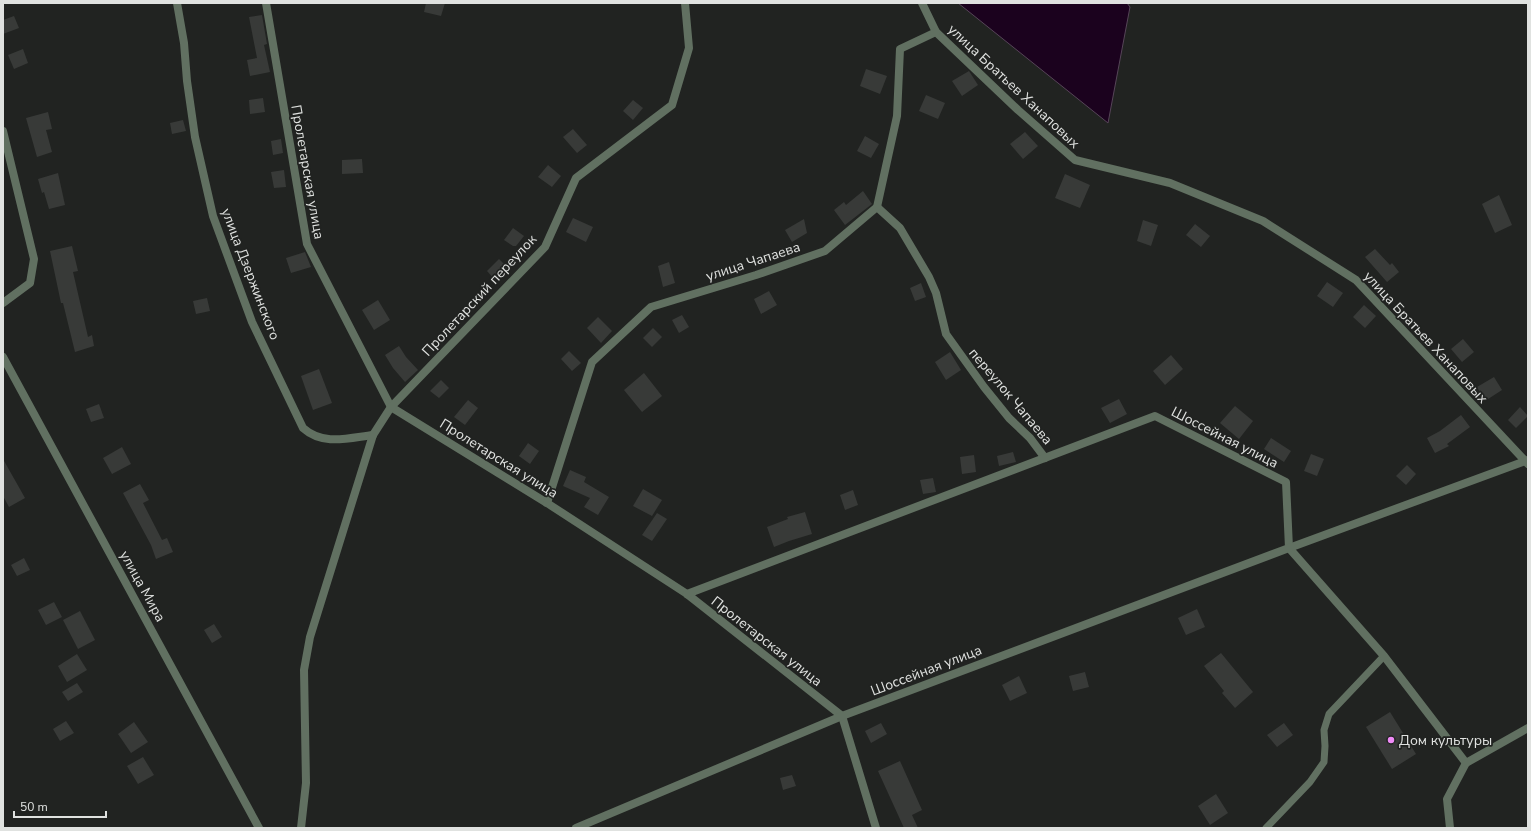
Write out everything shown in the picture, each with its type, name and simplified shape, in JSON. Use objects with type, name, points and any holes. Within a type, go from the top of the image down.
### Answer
[{"type":"street","name":"улица Дзержинского","points":[[177,3],[184,43],[195,137],[213,216],[252,322],[303,428],[311,435],[324,439],[372,435]]},
{"type":"street","name":"Пролетарская улица","points":[[266,3],[307,244],[392,407],[547,503],[687,594],[842,716]]},
{"type":"street","name":"Пролетарский переулок","points":[[301,828],[306,783],[304,670],[309,644],[372,435],[392,407],[545,247],[576,178],[672,105],[689,48],[685,3]]},
{"type":"street","name":"улица Братьев Ханаповых","points":[[922,3],[936,32],[1018,110],[1075,160],[1170,183],[1262,221],[1356,280],[1527,462]]},
{"type":"street","points":[[877,207],[897,116],[900,49],[936,32]]},
{"type":"street","points":[[3,131],[34,259],[30,283],[3,303]]},
{"type":"street","name":"переулок Чапаева","points":[[877,207],[900,228],[929,277],[936,293],[946,334],[984,387],[1009,418],[1030,438],[1045,458]]},
{"type":"street","name":"улица Чапаева","points":[[547,503],[592,362],[651,307],[756,275],[825,251],[877,207]]},
{"type":"street","name":"улица Мира","points":[[3,357],[259,828]]},
{"type":"street","name":"Шоссейная улица","points":[[687,594],[1155,416],[1286,482],[1289,548]]},
{"type":"street","name":"Шоссейная улица","points":[[576,828],[842,716],[1289,548],[1527,462]]},
{"type":"street","points":[[1289,548],[1384,656],[1466,763]]},
{"type":"street","points":[[842,716],[876,828]]},
{"type":"street","points":[[1450,828],[1447,799],[1466,763],[1528,728]]},
{"type":"lane","points":[[1266,828],[1310,782],[1324,762],[1324,730],[1329,714],[1384,656]]},
{"type":"shaded area","points":[[958,3],[1127,3],[1130,7],[1108,123]]},
{"type":"building","points":[[426,3],[445,3],[441,16],[424,12]]},
{"type":"building","points":[[262,15],[267,44],[264,45],[270,72],[250,76],[247,60],[257,58],[249,17]]},
{"type":"building","points":[[14,16],[19,28],[3,34],[3,20]]},
{"type":"building","points":[[23,49],[28,63],[14,69],[8,55]]},
{"type":"building","points":[[866,69],[887,76],[880,94],[860,86]]},
{"type":"building","points":[[969,71],[978,85],[962,96],[952,81]]},
{"type":"building","points":[[926,95],[945,103],[938,119],[919,111]]},
{"type":"building","points":[[263,98],[265,112],[250,114],[249,100]]},
{"type":"building","points":[[633,100],[643,108],[633,120],[623,111]]},
{"type":"building","points":[[48,112],[52,129],[46,130],[52,152],[37,157],[26,118]]},
{"type":"building","points":[[183,120],[186,131],[172,134],[170,123]]},
{"type":"building","points":[[573,129],[587,145],[577,153],[563,137]]},
{"type":"building","points":[[1025,132],[1038,146],[1023,159],[1010,144]]},
{"type":"building","points":[[865,136],[879,144],[871,158],[857,151]]},
{"type":"building","points":[[281,139],[283,153],[273,155],[271,141]]},
{"type":"building","points":[[362,159],[363,173],[342,174],[342,160]]},
{"type":"building","points":[[548,165],[561,176],[552,187],[538,177]]},
{"type":"building","points":[[284,170],[286,187],[274,188],[271,172]]},
{"type":"building","points":[[58,173],[65,205],[49,209],[38,179]]},
{"type":"building","points":[[1065,174],[1090,185],[1080,208],[1055,198]]},
{"type":"building","points":[[863,191],[872,204],[845,225],[834,210],[844,202],[846,205]]},
{"type":"building","points":[[1499,195],[1512,225],[1495,233],[1482,204]]},
{"type":"building","points":[[573,218],[593,227],[586,242],[566,232]]},
{"type":"building","points":[[804,219],[807,233],[792,242],[785,230]]},
{"type":"building","points":[[1143,220],[1158,225],[1151,246],[1137,241]]},
{"type":"building","points":[[1195,224],[1210,236],[1201,247],[1186,235]]},
{"type":"building","points":[[513,228],[524,236],[516,246],[513,246],[504,240]]},
{"type":"building","points":[[72,246],[78,271],[73,272],[88,337],[92,335],[94,346],[75,352],[63,303],[61,303],[50,251]]},
{"type":"building","points":[[1375,249],[1390,265],[1392,263],[1399,272],[1387,282],[1365,257]]},
{"type":"building","points":[[305,252],[311,267],[291,273],[286,258]]},
{"type":"building","points":[[499,259],[509,269],[496,281],[487,271]]},
{"type":"building","points":[[669,262],[675,283],[663,287],[658,266]]},
{"type":"building","points":[[1327,282],[1343,293],[1333,307],[1317,296]]},
{"type":"building","points":[[921,283],[926,297],[915,301],[910,288]]},
{"type":"building","points":[[769,291],[777,305],[761,314],[754,299]]},
{"type":"building","points":[[207,298],[210,311],[196,314],[193,301]]},
{"type":"building","points":[[378,300],[390,320],[374,330],[362,310]]},
{"type":"building","points":[[1364,305],[1376,316],[1365,328],[1353,317]]},
{"type":"building","points":[[682,315],[689,327],[679,333],[672,320]]},
{"type":"building","points":[[598,317],[612,331],[601,343],[587,328]]},
{"type":"building","points":[[653,328],[662,337],[652,347],[643,338]]},
{"type":"building","points":[[1463,339],[1474,352],[1462,362],[1451,349]]},
{"type":"building","points":[[399,346],[406,357],[418,370],[405,382],[393,368],[385,355]]},
{"type":"building","points":[[569,351],[581,363],[572,371],[561,359]]},
{"type":"building","points":[[950,352],[961,370],[946,380],[935,362]]},
{"type":"building","points":[[1171,355],[1183,369],[1165,385],[1153,371]]},
{"type":"building","points":[[319,369],[332,403],[313,410],[301,376]]},
{"type":"building","points":[[644,373],[662,396],[642,412],[624,390]]},
{"type":"building","points":[[1494,377],[1502,390],[1485,401],[1477,387]]},
{"type":"building","points":[[441,380],[449,388],[439,398],[430,391]]},
{"type":"building","points":[[1119,399],[1127,414],[1110,423],[1101,408]]},
{"type":"building","points":[[468,400],[478,408],[465,425],[454,417]]},
{"type":"building","points":[[99,404],[104,418],[91,422],[86,409]]},
{"type":"building","points":[[1235,406],[1253,421],[1239,439],[1220,423]]},
{"type":"building","points":[[1520,407],[1528,416],[1516,428],[1508,420]]},
{"type":"building","points":[[1461,415],[1470,427],[1447,444],[1449,446],[1435,453],[1427,438],[1440,431]]},
{"type":"building","points":[[1271,438],[1291,451],[1284,462],[1264,449]]},
{"type":"building","points":[[528,443],[539,451],[530,464],[519,456]]},
{"type":"building","points":[[122,447],[131,464],[112,474],[103,458]]},
{"type":"building","points":[[1013,452],[1016,462],[999,466],[997,456]]},
{"type":"building","points":[[1311,454],[1324,459],[1317,476],[1304,471]]},
{"type":"building","points":[[974,455],[976,472],[962,474],[960,457]]},
{"type":"building","points":[[3,459],[25,498],[9,507],[3,496]]},
{"type":"building","points":[[1407,465],[1416,474],[1406,485],[1396,476]]},
{"type":"building","points":[[570,470],[586,477],[584,482],[609,497],[598,515],[584,507],[590,498],[563,486]]},
{"type":"building","points":[[933,478],[936,492],[923,494],[920,480]]},
{"type":"building","points":[[140,484],[149,500],[143,503],[162,540],[167,538],[173,552],[156,559],[151,545],[123,493]]},
{"type":"building","points":[[643,489],[662,500],[652,516],[633,506]]},
{"type":"building","points":[[853,490],[858,505],[845,510],[840,495]]},
{"type":"building","points":[[805,512],[812,534],[774,547],[767,527],[788,519],[787,517]]},
{"type":"building","points":[[657,513],[667,519],[652,541],[642,535]]},
{"type":"building","points":[[24,558],[30,570],[17,576],[11,565]]},
{"type":"building","points":[[54,602],[62,617],[46,625],[38,610]]},
{"type":"building","points":[[1197,609],[1205,627],[1186,635],[1178,618]]},
{"type":"building","points":[[80,611],[95,640],[78,649],[63,620]]},
{"type":"building","points":[[214,624],[222,637],[212,643],[204,630]]},
{"type":"building","points":[[1221,653],[1253,692],[1235,708],[1222,693],[1224,691],[1204,666]]},
{"type":"building","points":[[77,654],[87,670],[67,682],[58,666]]},
{"type":"building","points":[[1085,672],[1089,687],[1073,691],[1069,676]]},
{"type":"building","points":[[1019,676],[1027,693],[1010,701],[1002,685]]},
{"type":"building","points":[[77,683],[83,692],[68,701],[62,692]]},
{"type":"building","name":"Дом культуры","points":[[1390,712],[1416,754],[1392,769],[1366,727]]},
{"type":"building","points":[[66,721],[74,733],[60,741],[53,729]]},
{"type":"building","points":[[134,722],[148,742],[131,753],[118,734]]},
{"type":"building","points":[[881,723],[887,734],[871,743],[865,731]]},
{"type":"building","points":[[1284,723],[1293,735],[1277,747],[1267,735]]},
{"type":"building","points":[[143,757],[154,775],[138,784],[127,766]]},
{"type":"building","points":[[900,761],[922,810],[912,815],[918,828],[904,828],[878,771]]},
{"type":"building","points":[[792,775],[796,786],[783,790],[780,778]]},
{"type":"building","points":[[1216,794],[1228,813],[1210,825],[1198,806]]},
{"type":"place","name":"Дом культуры","points":[[1391,740]]}]
